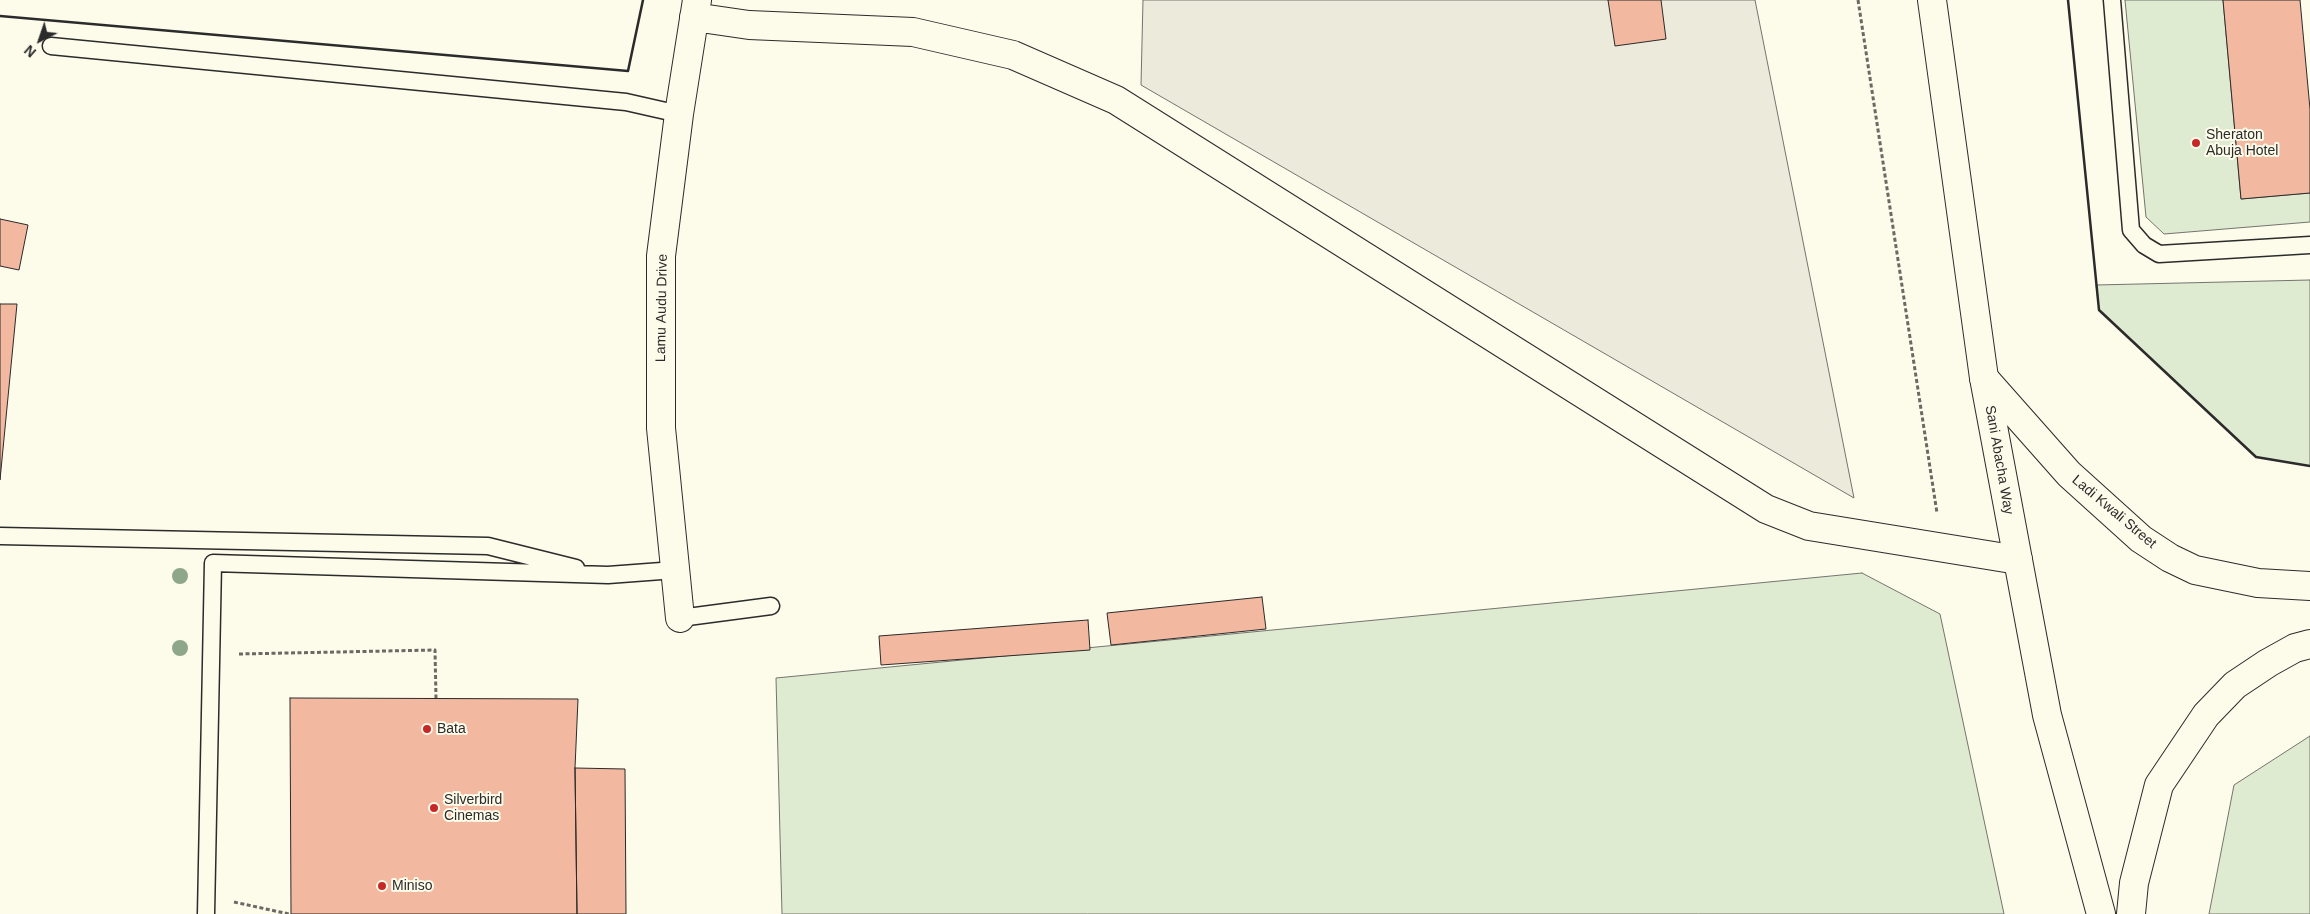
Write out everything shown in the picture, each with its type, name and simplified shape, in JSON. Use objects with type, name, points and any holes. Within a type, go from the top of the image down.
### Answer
[{"type":"main road","name":"Sani Abacha Way","points":[[1932,0],[1984,378],[2047,715],[2101,914]]},
{"type":"main road","points":[[695,8],[749,25],[912,32],[1013,55],[1116,100],[1766,509],[1810,526],[2018,560]]},
{"type":"main road","name":"Lamu Audu Drive","points":[[680,618],[660,428],[661,266],[679,114],[695,8]]},
{"type":"main road","name":"Ladi Kwali Street","points":[[1984,378],[2069,474],[2141,539],[2170,558],[2195,570],[2258,583],[2310,586]]},
{"type":"main road","points":[[2131,914],[2134,882],[2159,785],[2206,715],[2235,686],[2268,663],[2295,648],[2310,644]]},
{"type":"lane","points":[[2112,0],[2131,230],[2144,244],[2159,254],[2310,245]]},
{"type":"lane","points":[[51,46],[626,102],[679,114]]},
{"type":"lane","points":[[0,536],[488,546],[608,576]]},
{"type":"lane","points":[[206,914],[213,563],[608,576],[675,570]]},
{"type":"lane","points":[[680,618],[771,606]]},
{"type":"path","points":[[1858,0],[1942,547]]},
{"type":"path","points":[[210,655],[435,650],[436,698]]},
{"type":"path","points":[[206,895],[288,914]]},
{"type":"green space","points":[[2125,0],[2223,0],[2241,199],[2310,193],[2310,222],[2164,234],[2146,217]]},
{"type":"green space","points":[[2310,280],[2310,466],[2256,457],[2099,310],[2096,285]]},
{"type":"green space","points":[[1862,573],[1940,614],[2004,914],[782,914],[776,678]]},
{"type":"green space","points":[[2310,736],[2310,914],[2209,914],[2234,785]]},
{"type":"shaded area","points":[[1143,0],[1755,0],[1854,498],[1141,85]]},
{"type":"building","points":[[1608,0],[1661,0],[1666,39],[1615,46]]},
{"type":"building","points":[[2223,0],[2300,0],[2310,109],[2310,193],[2241,199]]},
{"type":"building","points":[[0,219],[28,225],[19,270],[0,266]]},
{"type":"building","points":[[0,304],[17,304],[0,480]]},
{"type":"building","points":[[1262,597],[1266,629],[1111,645],[1107,613]]},
{"type":"building","points":[[1088,620],[1090,650],[881,665],[879,636]]},
{"type":"building","points":[[290,698],[578,699],[575,768],[577,914],[291,914]]},
{"type":"building","points":[[575,768],[625,769],[626,914],[577,914]]},
{"type":"wall","points":[[0,16],[628,71],[643,0]]},
{"type":"wall","points":[[2068,0],[2099,310],[2256,457],[2310,466]]},
{"type":"place","name":"Sheraton Abuja Hotel","points":[[2196,143]]},
{"type":"place","name":"Bata","points":[[427,729]]},
{"type":"place","name":"Silverbird Cinemas","points":[[434,808]]},
{"type":"place","name":"Miniso","points":[[382,886]]}]
